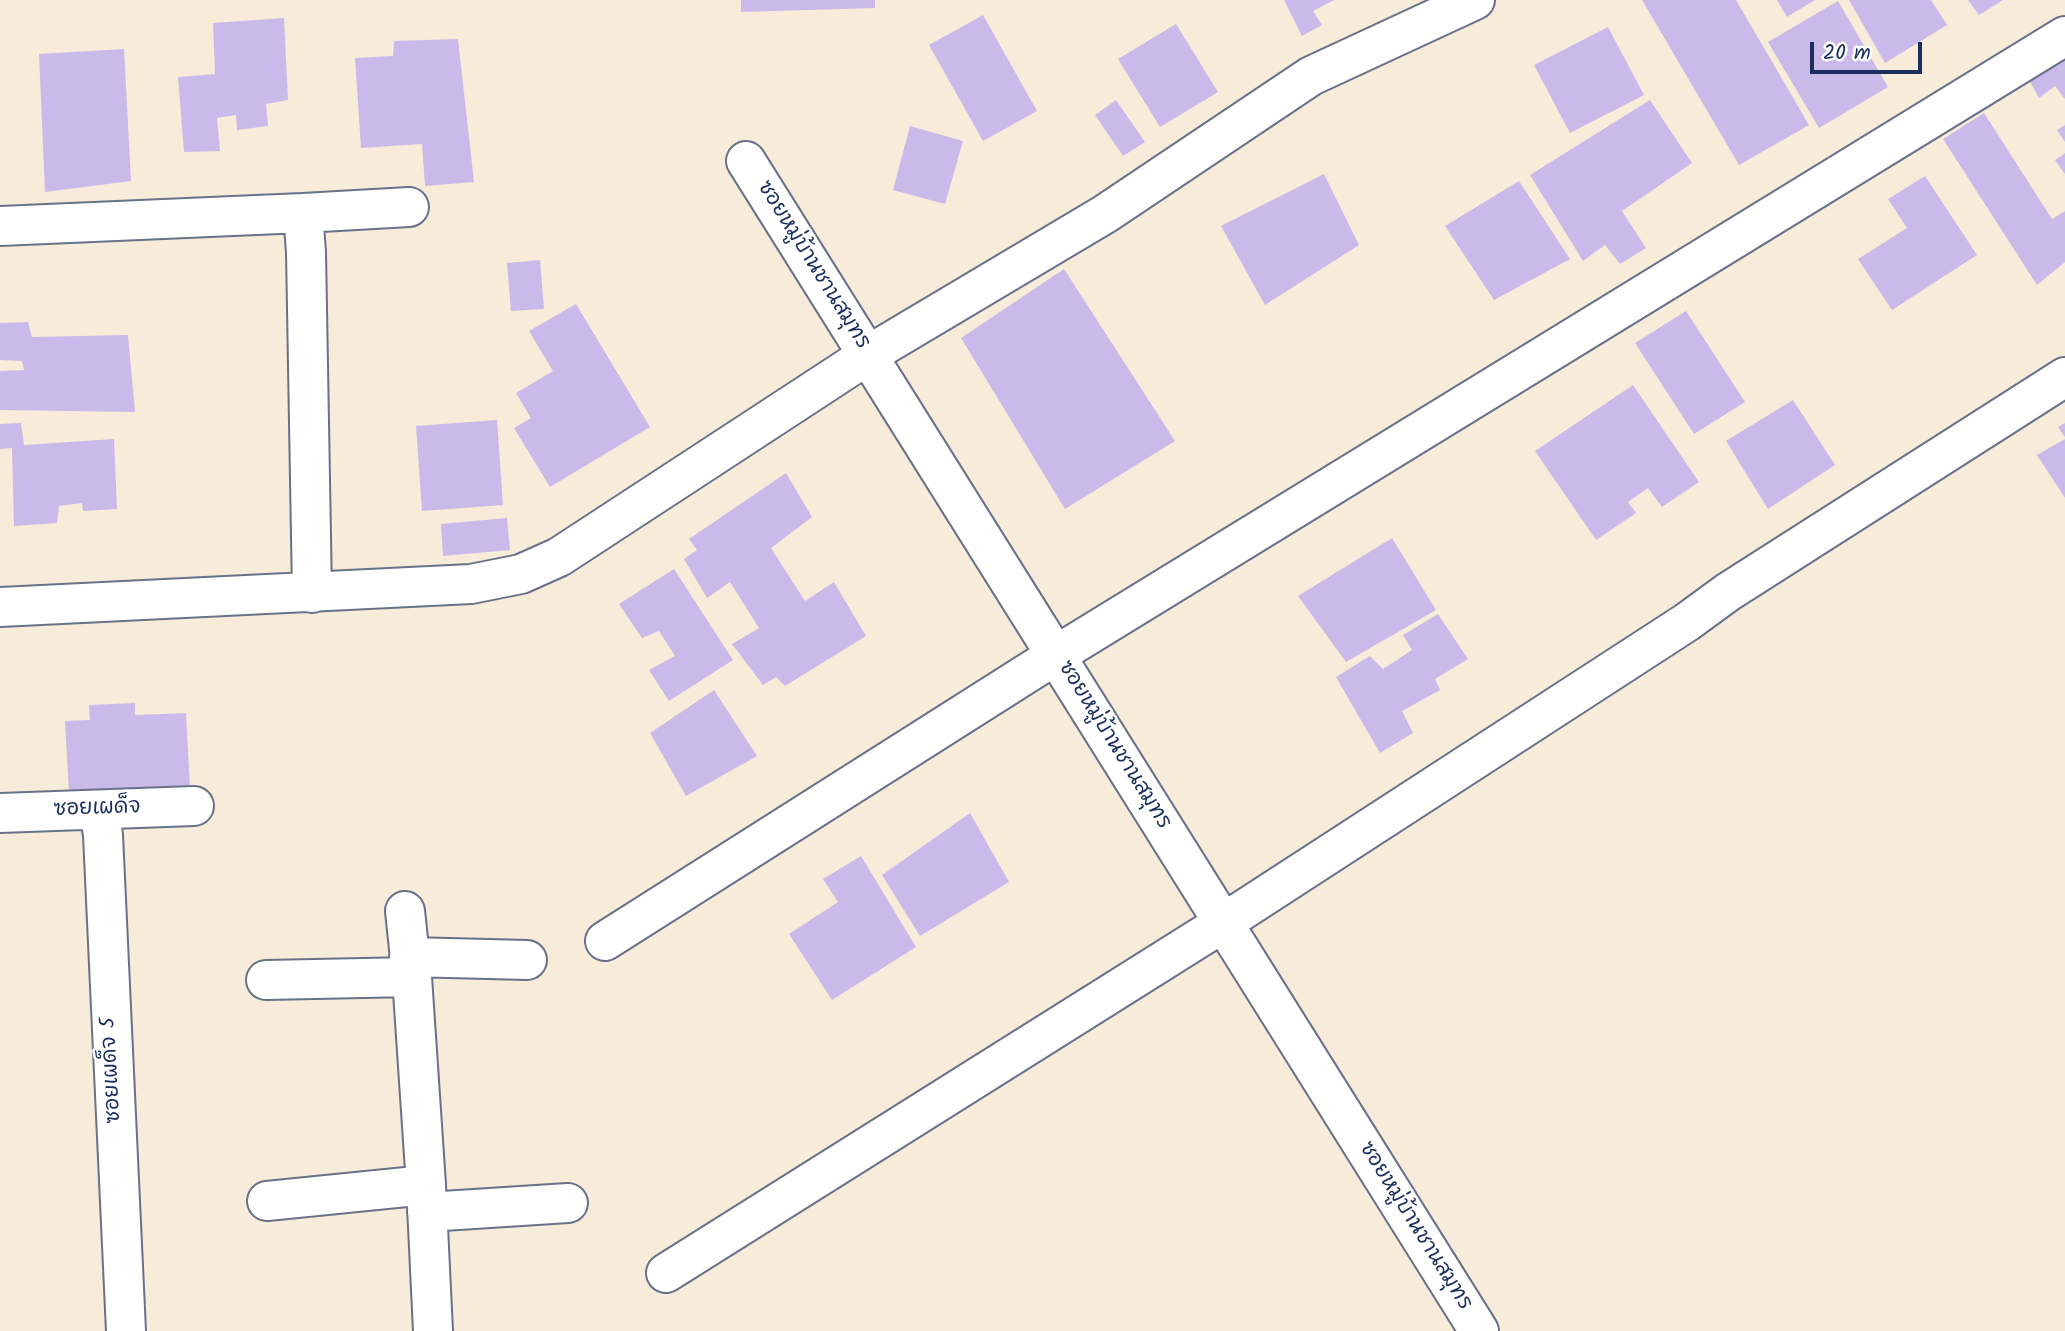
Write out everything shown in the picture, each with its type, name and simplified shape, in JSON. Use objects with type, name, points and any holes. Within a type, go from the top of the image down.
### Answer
[{"type":"street","points":[[0,607],[471,584],[521,574],[559,557],[868,355],[1105,214],[1311,76],[1475,0]]},
{"type":"street","points":[[605,941],[1056,655],[2065,36]]},
{"type":"street","name":"ซอยหมู่บ้านชานสมุทร","points":[[746,162],[1479,1331]]},
{"type":"street","points":[[0,226],[409,207]]},
{"type":"street","points":[[303,213],[312,593]]},
{"type":"street","points":[[666,1273],[1223,923],[1687,622],[1739,584],[2065,377]]},
{"type":"street","name":"ซอยเผด็จ","points":[[0,813],[194,806]]},
{"type":"street","name":"ซอยเผด็จ 5","points":[[100,810],[127,1331]]},
{"type":"street","points":[[405,911],[427,1198],[433,1331]]},
{"type":"street","points":[[266,980],[527,960]]},
{"type":"street","points":[[267,1201],[427,1198],[568,1203]]},
{"type":"building","points":[[741,0],[875,0],[875,8],[741,12]]},
{"type":"building","points":[[1284,0],[1334,0],[1313,11],[1322,25],[1302,36]]},
{"type":"building","points":[[1642,0],[1736,0],[1809,125],[1739,165]]},
{"type":"building","points":[[1777,0],[1815,0],[1787,17]]},
{"type":"building","points":[[1849,0],[1931,0],[1947,25],[1885,63]]},
{"type":"building","points":[[1968,0],[2003,0],[1979,15]]},
{"type":"building","points":[[1838,1],[1888,87],[1819,128],[1768,42]]},
{"type":"building","points":[[983,15],[1037,111],[983,141],[929,45]]},
{"type":"building","points":[[284,18],[288,100],[266,104],[268,126],[237,130],[236,115],[217,118],[220,151],[184,152],[178,77],[215,74],[213,23]]},
{"type":"building","points":[[1176,24],[1218,92],[1160,127],[1118,59]]},
{"type":"building","points":[[1608,27],[1644,95],[1570,133],[1534,65]]},
{"type":"building","points":[[458,39],[474,182],[425,186],[422,144],[361,148],[355,58],[393,56],[394,41]]},
{"type":"building","points":[[124,49],[131,181],[45,192],[39,54]]},
{"type":"building","points":[[2065,54],[2065,99],[2055,86],[2039,98],[2028,78]]},
{"type":"building","points":[[1116,100],[1145,142],[1123,156],[1095,115]]},
{"type":"building","points":[[1650,100],[1692,163],[1622,211],[1646,248],[1620,264],[1605,245],[1583,261],[1530,175]]},
{"type":"building","points":[[1984,113],[2052,219],[2065,211],[2065,262],[2037,285],[1943,139]]},
{"type":"building","points":[[2065,125],[2065,142],[2057,130]]},
{"type":"building","points":[[910,126],[963,141],[945,204],[893,190]]},
{"type":"building","points":[[2065,153],[2065,174],[2055,160]]},
{"type":"building","points":[[1324,174],[1359,245],[1265,305],[1221,226]]},
{"type":"building","points":[[1925,176],[1977,255],[1892,310],[1858,259],[1907,228],[1888,199]]},
{"type":"building","points":[[1519,181],[1570,259],[1494,300],[1445,226]]},
{"type":"building","points":[[540,260],[544,309],[511,311],[507,263]]},
{"type":"building","points":[[1064,269],[1175,441],[1065,509],[961,338]]},
{"type":"building","points":[[576,304],[650,427],[550,487],[514,428],[531,418],[516,393],[553,371],[529,331]]},
{"type":"building","points":[[1686,311],[1745,402],[1694,434],[1635,343]]},
{"type":"building","points":[[28,322],[32,337],[128,335],[135,412],[0,410],[0,371],[24,370],[22,361],[0,360],[0,323]]},
{"type":"building","points":[[1633,385],[1699,482],[1662,507],[1648,488],[1628,502],[1636,513],[1596,540],[1535,451]]},
{"type":"building","points":[[1793,400],[1835,465],[1768,509],[1726,441]]},
{"type":"building","points":[[497,420],[503,505],[422,511],[416,426]]},
{"type":"building","points":[[21,423],[24,445],[114,439],[117,509],[83,511],[82,503],[59,506],[57,523],[14,526],[12,448],[0,449],[0,424]]},
{"type":"building","points":[[2065,423],[2065,437],[2058,427]]},
{"type":"building","points":[[2065,439],[2065,498],[2037,455]]},
{"type":"building","points":[[786,473],[812,517],[771,548],[805,601],[834,582],[866,636],[785,686],[776,677],[763,685],[732,644],[759,628],[730,582],[707,598],[684,559],[697,550],[689,539]]},
{"type":"building","points":[[507,518],[510,550],[443,556],[441,524]]},
{"type":"building","points":[[1392,538],[1436,610],[1346,662],[1298,596]]},
{"type":"building","points":[[674,569],[733,660],[669,701],[649,670],[675,656],[659,631],[642,638],[619,604]]},
{"type":"building","points":[[1438,614],[1468,659],[1435,679],[1440,690],[1402,711],[1413,733],[1380,753],[1336,677],[1370,656],[1383,669],[1412,650],[1403,635]]},
{"type":"building","points":[[714,690],[757,756],[686,796],[650,733]]},
{"type":"building","points":[[135,703],[135,715],[186,713],[190,788],[69,792],[65,721],[90,720],[89,705]]},
{"type":"building","points":[[970,813],[1009,882],[920,936],[882,875]]},
{"type":"building","points":[[861,856],[916,947],[832,1000],[789,934],[838,902],[823,879]]}]
